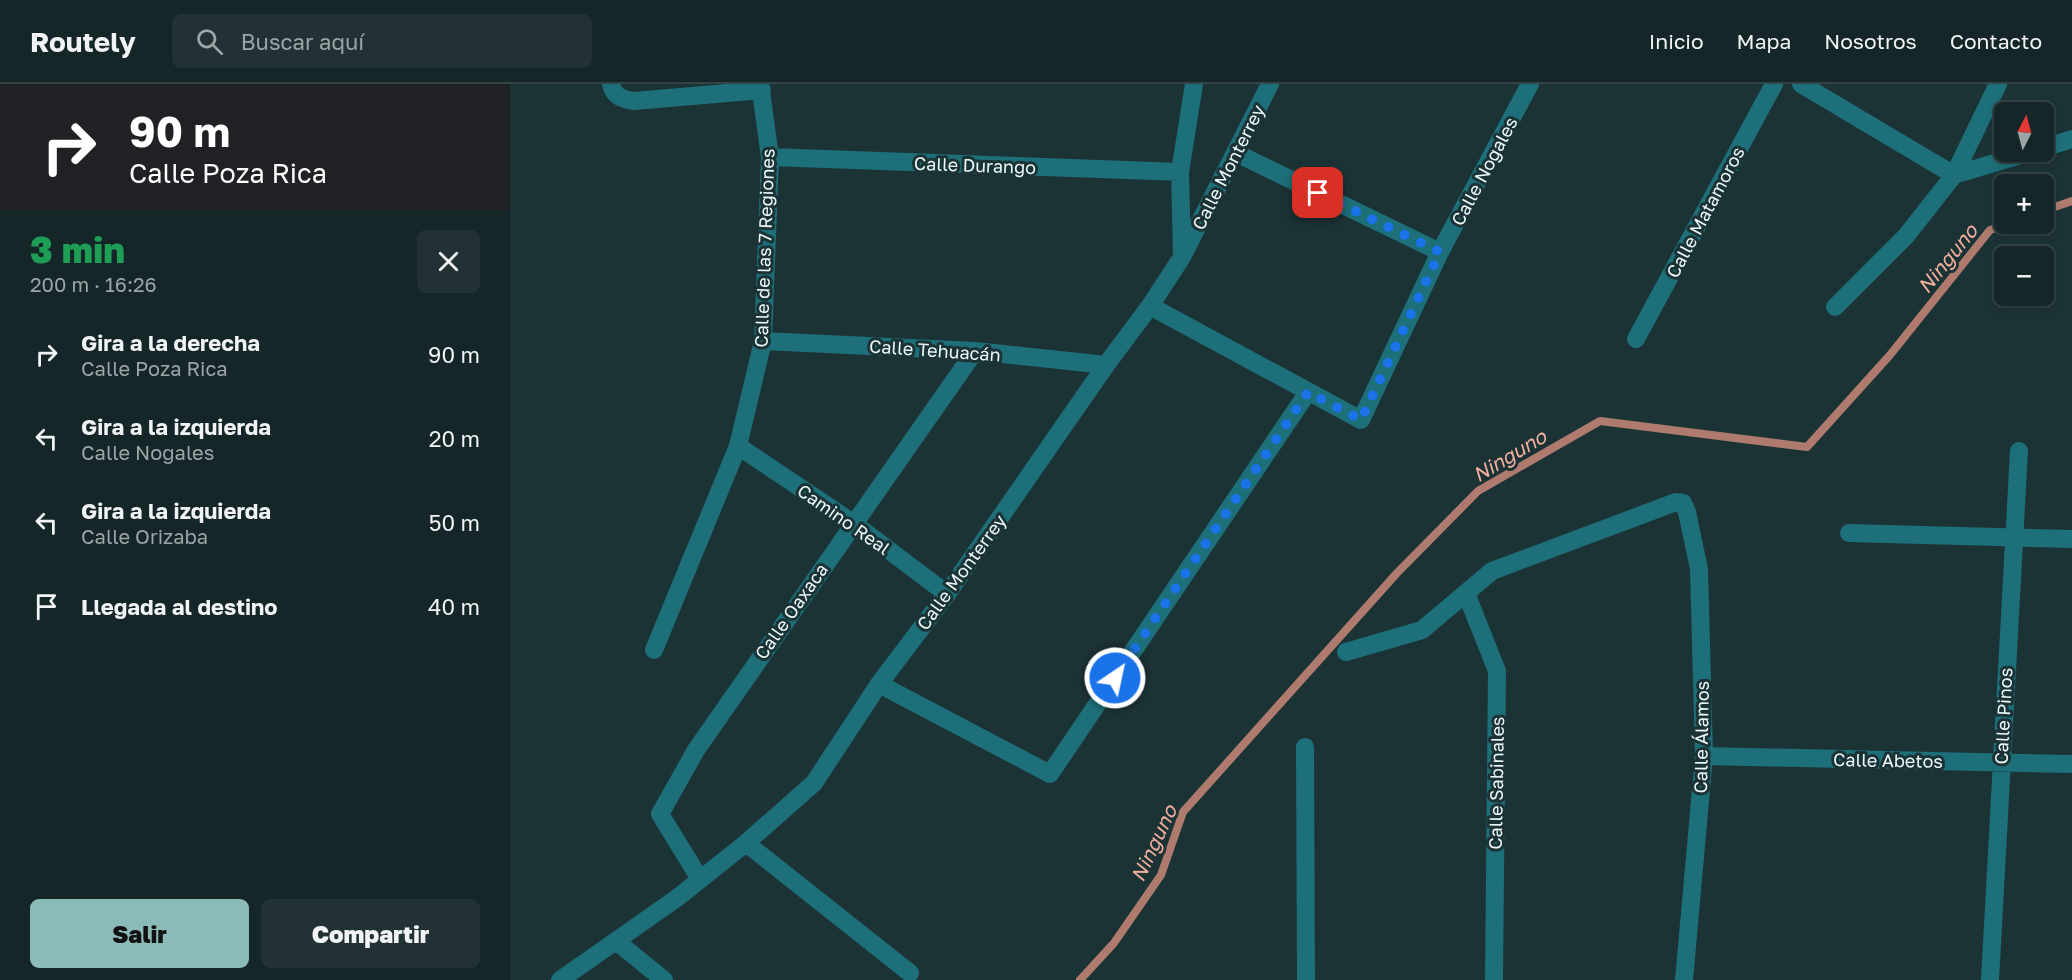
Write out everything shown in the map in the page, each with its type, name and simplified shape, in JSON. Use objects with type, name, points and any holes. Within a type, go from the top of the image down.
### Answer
[{"type":"street","points":[[611,84],[613,92],[620,98],[634,101],[761,87]]},
{"type":"street","points":[[1182,256],[1180,172],[1194,84]]},
{"type":"street","name":"Calle Monterrey","points":[[560,980],[700,879],[746,843],[814,783],[879,684],[947,594],[1106,365],[1150,306],[1182,256],[1270,84]]},
{"type":"street","name":"Calle Nogales","points":[[1308,392],[1361,420],[1440,252],[1530,84]]},
{"type":"street","name":"Calle Matamoros","points":[[1636,339],[1774,84]]},
{"type":"street","points":[[1801,84],[1954,175],[1998,162]]},
{"type":"street","points":[[1835,307],[1906,236],[1954,175],[1998,84]]},
{"type":"street","name":"Calle de las 7 Regiones","points":[[654,650],[738,446],[763,341],[770,157],[761,87]]},
{"type":"street","points":[[2054,145],[2072,139]]},
{"type":"street","points":[[1236,153],[1440,252]]},
{"type":"street","name":"Calle Durango","points":[[770,157],[1180,172]]},
{"type":"street","points":[[879,684],[1050,774],[1308,392],[1150,306]]},
{"type":"street","name":"Calle Tehuacán","points":[[763,341],[975,351],[1106,365]]},
{"type":"street","name":"Calle Oaxaca","points":[[700,879],[660,814],[696,750],[852,523],[975,351]]},
{"type":"street","name":"Camino Real","points":[[738,446],[852,523],[947,594]]},
{"type":"street","name":"Calle Pinos","points":[[1990,980],[2000,763],[2019,451]]},
{"type":"street","name":"Calle Álamos","points":[[1466,592],[1492,571],[1676,502],[1683,502],[1699,569],[1704,756],[1684,980]]},
{"type":"street","points":[[1849,533],[2072,538]]},
{"type":"street","points":[[1346,652],[1422,630],[1466,592]]},
{"type":"street","name":"Calle Sabinales","points":[[1466,592],[1497,671],[1494,980]]},
{"type":"street","points":[[1305,747],[1306,980]]},
{"type":"street","name":"Calle Abetos","points":[[1704,756],[2072,764]]},
{"type":"street","points":[[746,843],[910,973]]},
{"type":"street","points":[[616,941],[664,980]]},
{"type":"waterway","name":"Ninguno","points":[[2054,207],[2072,201]]},
{"type":"waterway","name":"Ninguno","points":[[1080,980],[1114,943],[1161,875],[1183,812],[1397,573],[1478,491],[1600,421],[1807,447],[1890,355],[1990,230],[1994,229]]},
{"type":"route","points":[[1115,678],[1308,392],[1361,420],[1440,252],[1318,193]]}]
